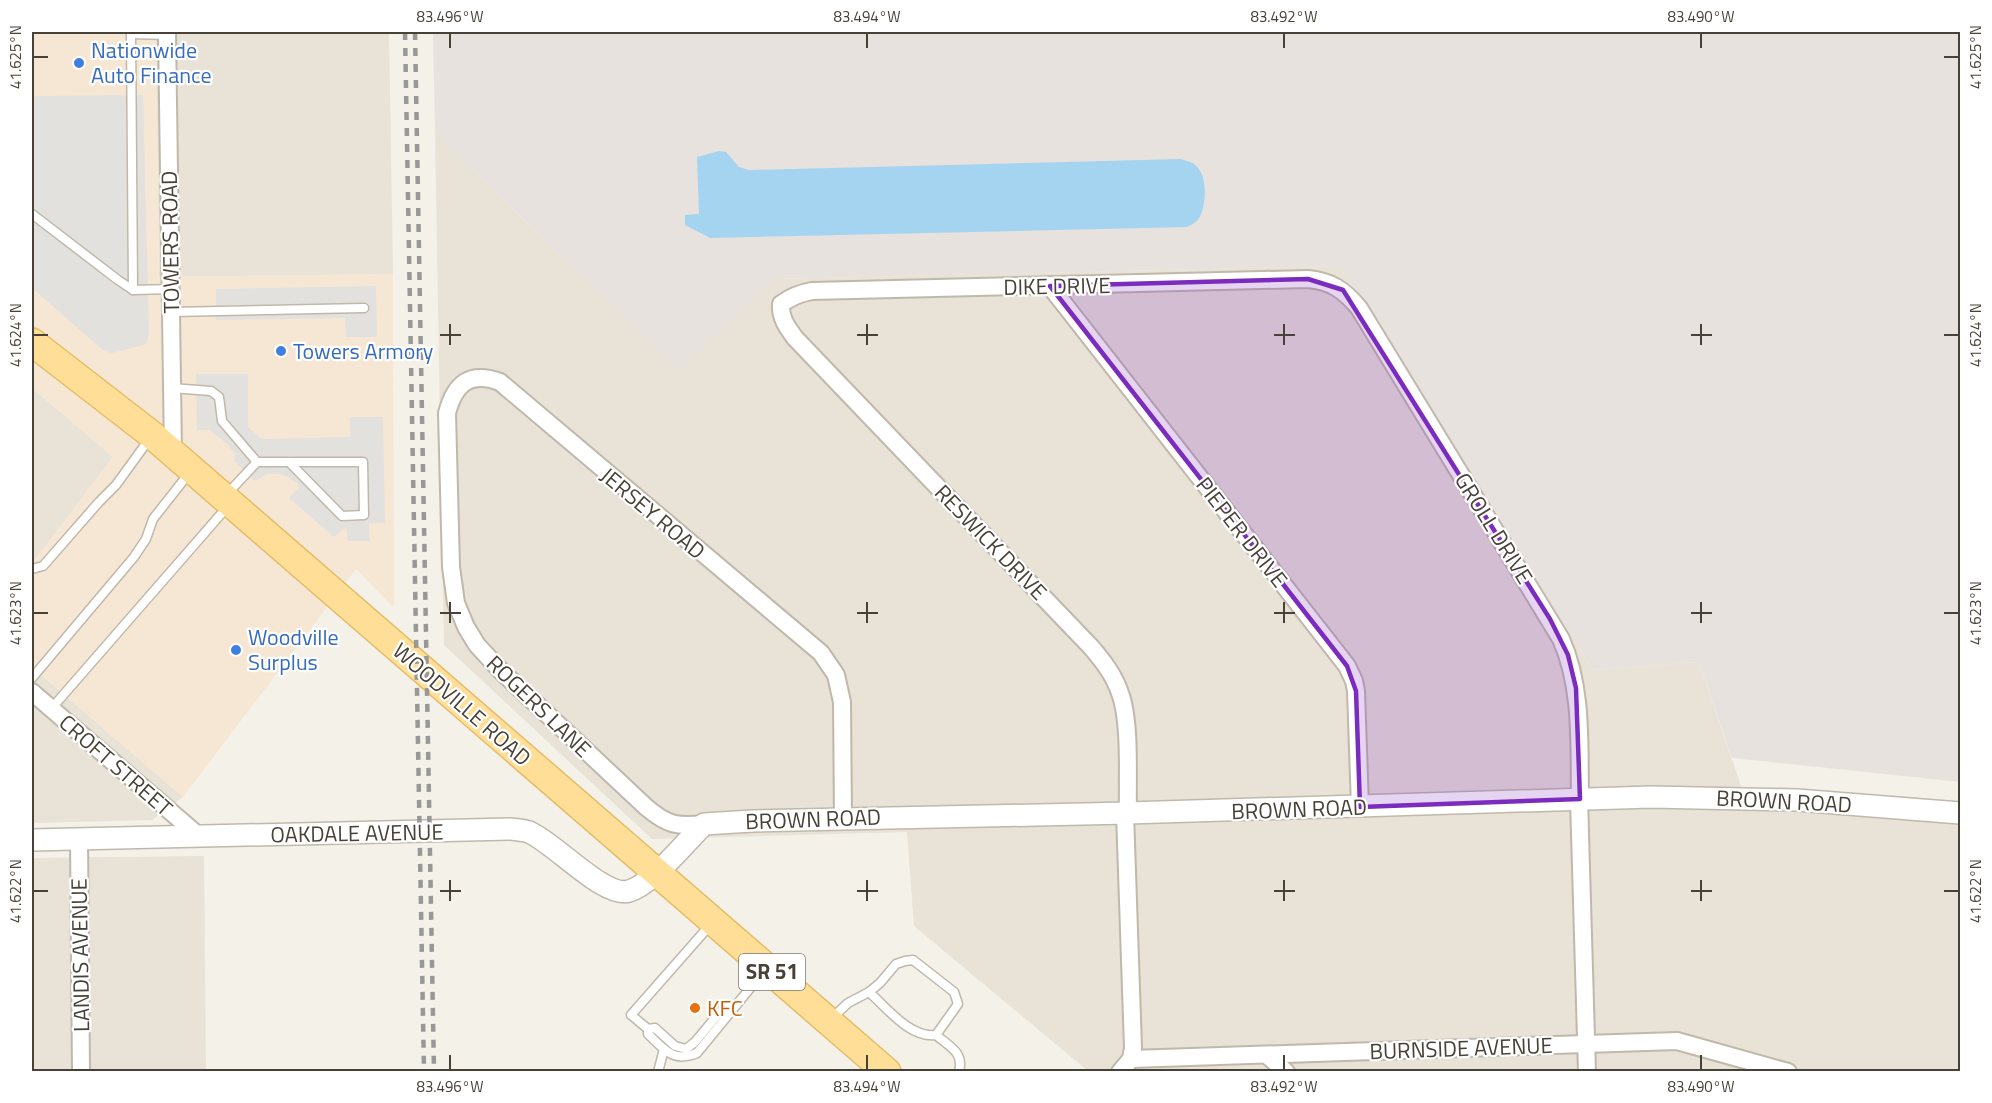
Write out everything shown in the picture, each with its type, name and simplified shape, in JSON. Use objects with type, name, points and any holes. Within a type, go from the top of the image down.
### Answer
[{"type":"main road","name":"WOODVILLE ROAD","points":[[32,342],[183,461],[887,1071]]},
{"type":"street","name":"TOWERS ROAD","points":[[167,33],[172,388],[183,461]]},
{"type":"street","name":"DIKE DRIVE","points":[[782,304],[800,293],[812,291],[1308,279],[1335,285]]},
{"type":"street","name":"GROLL DRIVE","points":[[1335,285],[1343,290],[1359,308],[1561,639],[1568,655],[1576,688],[1587,1071]]},
{"type":"street","name":"PIEPER DRIVE","points":[[1050,286],[1347,666],[1356,691],[1360,807]]},
{"type":"street","name":"RESWICK DRIVE","points":[[782,304],[783,321],[795,338],[1091,646],[1106,665],[1121,695],[1125,710],[1133,1048],[1125,1065]]},
{"type":"street","name":"JERSEY ROAD","points":[[449,526],[447,413],[450,402],[463,384],[471,379],[489,378],[500,382],[517,396],[821,653],[836,675],[842,702],[843,818]]},
{"type":"street","name":"ROGERS LANE","points":[[449,526],[450,567],[456,603],[465,627],[477,645],[501,671],[659,818],[671,824],[683,826],[704,824]]},
{"type":"street","name":"CROFT STREET","points":[[32,692],[200,837]]},
{"type":"street","name":"BROWN ROAD","points":[[704,824],[843,818],[1360,807],[1651,797],[1818,801],[1960,813]]},
{"type":"street","points":[[657,873],[704,824]]},
{"type":"street","name":"OAKDALE AVENUE","points":[[32,840],[511,829],[527,831],[544,841],[602,885],[621,892],[636,888],[657,873]]},
{"type":"street","name":"LANDIS AVENUE","points":[[79,839],[81,1071]]},
{"type":"street","name":"BURNSIDE AVENUE","points":[[1125,1065],[1267,1055],[1670,1041],[1688,1043],[1788,1071]]},
{"type":"street","points":[[1267,1055],[1286,1071]]},
{"type":"lane","points":[[133,290],[131,33],[167,33]]},
{"type":"lane","points":[[32,214],[133,290],[171,288]]},
{"type":"lane","points":[[171,312],[364,308]]},
{"type":"lane","points":[[172,388],[211,391],[219,397],[222,421],[257,462],[289,462],[363,462],[364,515],[342,516],[289,462]]},
{"type":"lane","points":[[32,569],[43,566],[116,485],[152,435]]},
{"type":"lane","points":[[32,678],[134,557],[146,539],[153,519],[183,461]]},
{"type":"lane","points":[[51,709],[228,500],[257,462]]},
{"type":"lane","points":[[714,922],[631,1015],[648,1029],[648,1034],[664,1049],[672,1055],[685,1058],[697,1053],[766,968]]},
{"type":"lane","points":[[829,1022],[848,1003],[869,992],[896,964],[913,960],[954,992],[958,1004],[936,1035],[924,1037],[908,1027],[869,992]]},
{"type":"lane","points":[[648,1029],[655,1028],[675,1046],[686,1049],[725,1006],[736,1005]]},
{"type":"lane","points":[[936,1035],[958,1054],[961,1062],[959,1071]]},
{"type":"lane","points":[[658,1071],[664,1049]]},
{"type":"highlighted area","points":[[1308,279],[1343,290],[1550,619],[1568,655],[1576,688],[1580,799],[1360,807],[1356,691],[1347,666],[1050,286]]},
{"type":"shaded area","points":[[32,32],[156,32],[159,277],[393,274],[394,608],[356,569],[183,797],[32,667],[32,564],[113,457],[32,388]]},
{"type":"shaded area","points":[[156,32],[389,32],[393,274],[159,277]]},
{"type":"shaded area","points":[[433,32],[1960,32],[1960,782],[1732,758],[1699,662],[1593,670],[1339,266],[775,279],[679,371],[435,133]]},
{"type":"shaded area","points":[[143,95],[149,335],[146,344],[112,353],[104,351],[32,288],[32,96]]},
{"type":"shaded area","points":[[435,133],[679,371],[775,279],[1339,266],[1593,670],[1699,662],[1745,798],[1960,819],[1960,1071],[1088,1071],[914,926],[907,832],[652,839],[444,645]]},
{"type":"shaded area","points":[[376,286],[377,337],[346,337],[345,318],[216,320],[216,289]]},
{"type":"shaded area","points":[[196,374],[248,374],[248,427],[262,439],[350,437],[350,417],[383,417],[385,523],[369,523],[370,541],[348,541],[346,527],[334,537],[289,498],[298,488],[298,484],[280,474],[267,474],[255,481],[234,461],[235,454],[226,443],[210,430],[197,430]]},
{"type":"shaded area","points":[[32,388],[113,457],[32,564]]},
{"type":"shaded area","points":[[32,667],[183,797],[152,820],[32,823]]},
{"type":"shaded area","points":[[204,856],[206,1071],[32,1071],[32,858]]},
{"type":"water","points":[[719,151],[726,152],[739,167],[749,170],[1181,159],[1194,164],[1201,172],[1205,197],[1200,216],[1187,227],[710,238],[685,225],[685,215],[699,214],[697,157]]},
{"type":"railway","points":[[405,32],[424,1072]]},
{"type":"railway","points":[[415,32],[434,1072]]},
{"type":"place","name":"Nationwide Auto Finance","points":[[79,63]]},
{"type":"place","name":"Towers Armory","points":[[281,351]]},
{"type":"place","name":"Woodville Surplus","points":[[236,650]]},
{"type":"place","name":"KFC","points":[[695,1008]]}]
